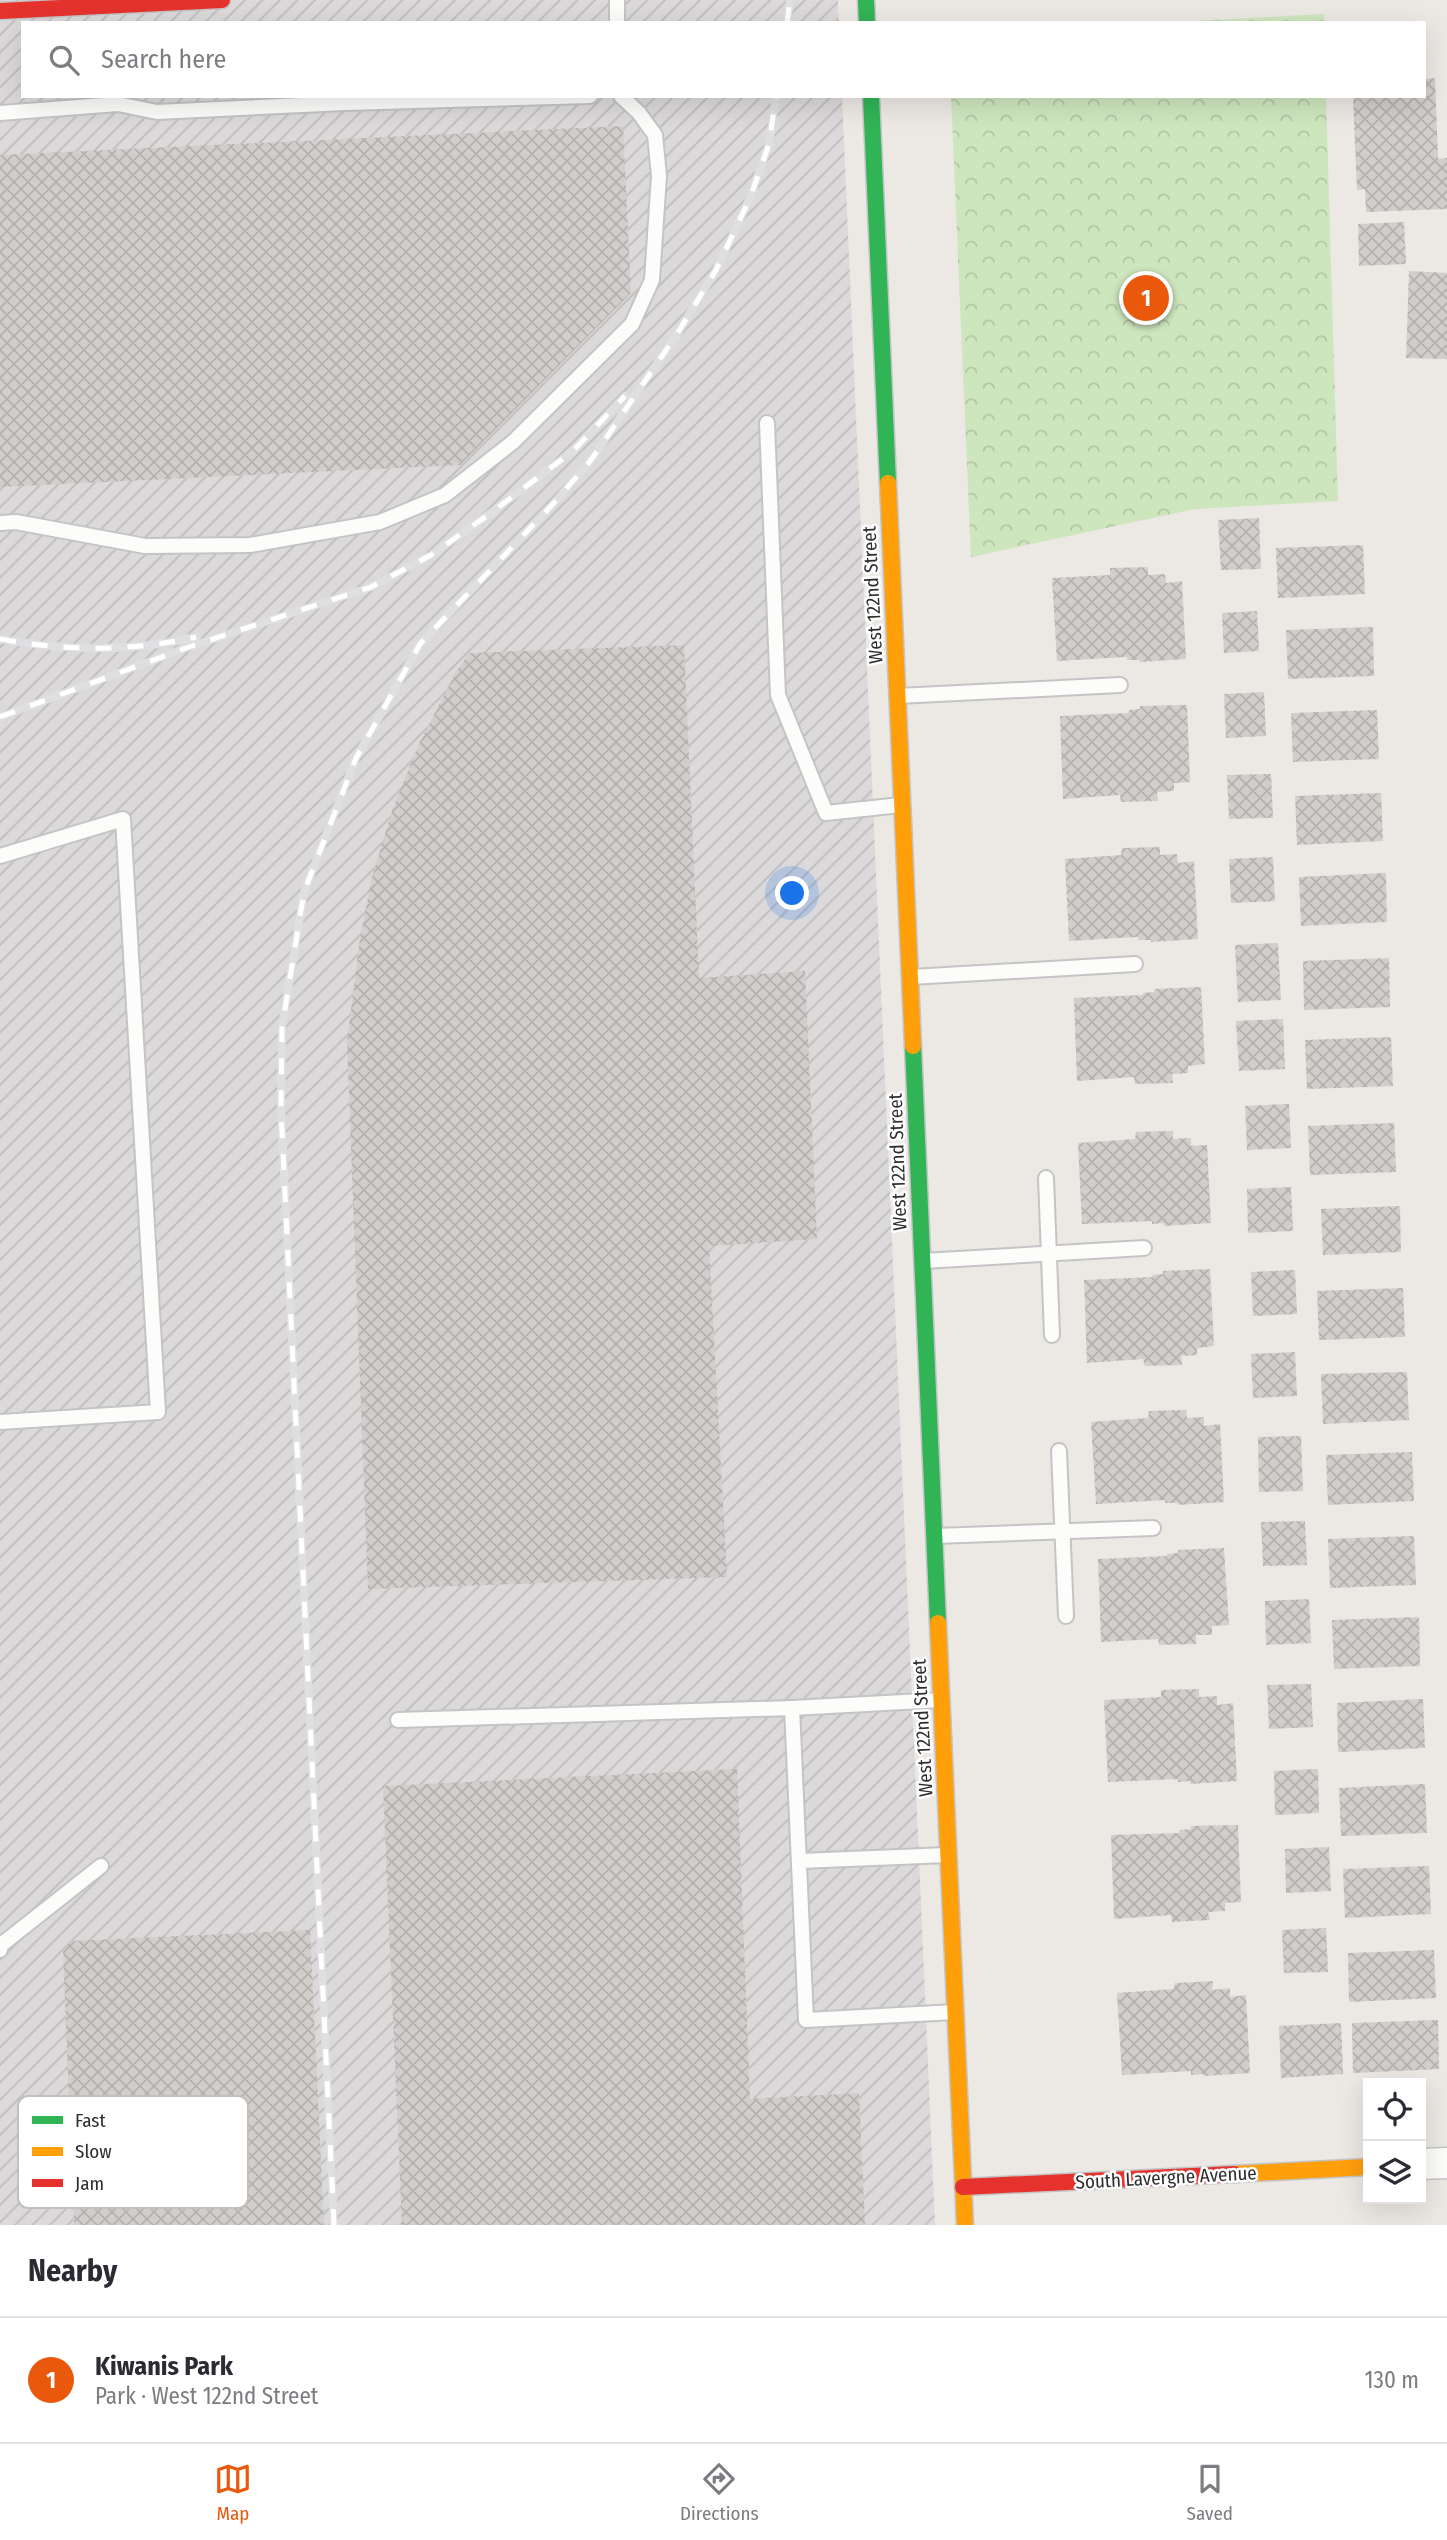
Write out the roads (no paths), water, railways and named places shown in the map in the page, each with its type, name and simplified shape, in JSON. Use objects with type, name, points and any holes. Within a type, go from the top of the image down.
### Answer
[{"type":"street","points":[[0,11],[90,15],[222,0]]},
{"type":"street","points":[[866,0],[867,21]]},
{"type":"street","name":"West 122nd Street","points":[[871,98],[965,2225]]},
{"type":"street","points":[[1426,2164],[1447,2163]]},
{"type":"street","name":"South Lavergne Avenue","points":[[963,2187],[1363,2167]]},
{"type":"lane","points":[[617,0],[617,21]]},
{"type":"lane","points":[[0,113],[93,101],[158,112],[520,98]]},
{"type":"lane","points":[[0,523],[30,524],[145,546],[250,545],[380,522],[445,495],[513,442],[632,324],[652,280],[659,176],[655,135],[623,98]]},
{"type":"lane","points":[[767,423],[778,695],[826,813],[902,805]]},
{"type":"lane","points":[[897,696],[1120,685]]},
{"type":"lane","points":[[0,856],[123,819],[158,1412],[0,1422]]},
{"type":"lane","points":[[910,977],[1135,964]]},
{"type":"lane","points":[[1046,1178],[1052,1335]]},
{"type":"lane","points":[[922,1261],[1144,1248]]},
{"type":"lane","points":[[1059,1451],[1066,1616]]},
{"type":"lane","points":[[935,1536],[1153,1528]]},
{"type":"lane","points":[[398,1720],[792,1708],[942,1700]]},
{"type":"lane","points":[[792,1708],[806,2020],[956,2012]]},
{"type":"lane","points":[[799,1861],[949,1855]]},
{"type":"lane","points":[[0,1950],[1,1945],[101,1866]]},
{"type":"railway","points":[[787,21],[790,0]]},
{"type":"railway","points":[[334,2225],[281,1109],[282,1027],[304,892],[356,758],[420,644],[553,504],[591,460],[677,334],[716,270],[750,198],[769,144],[776,98]]},
{"type":"railway","points":[[0,717],[186,648],[371,587],[431,555],[488,515],[573,451],[625,396]]},
{"type":"railway","points":[[0,639],[49,646],[98,648],[148,645],[196,637]]},
{"type":"place","name":"Kiwanis Park","points":[[1146,298]]}]
